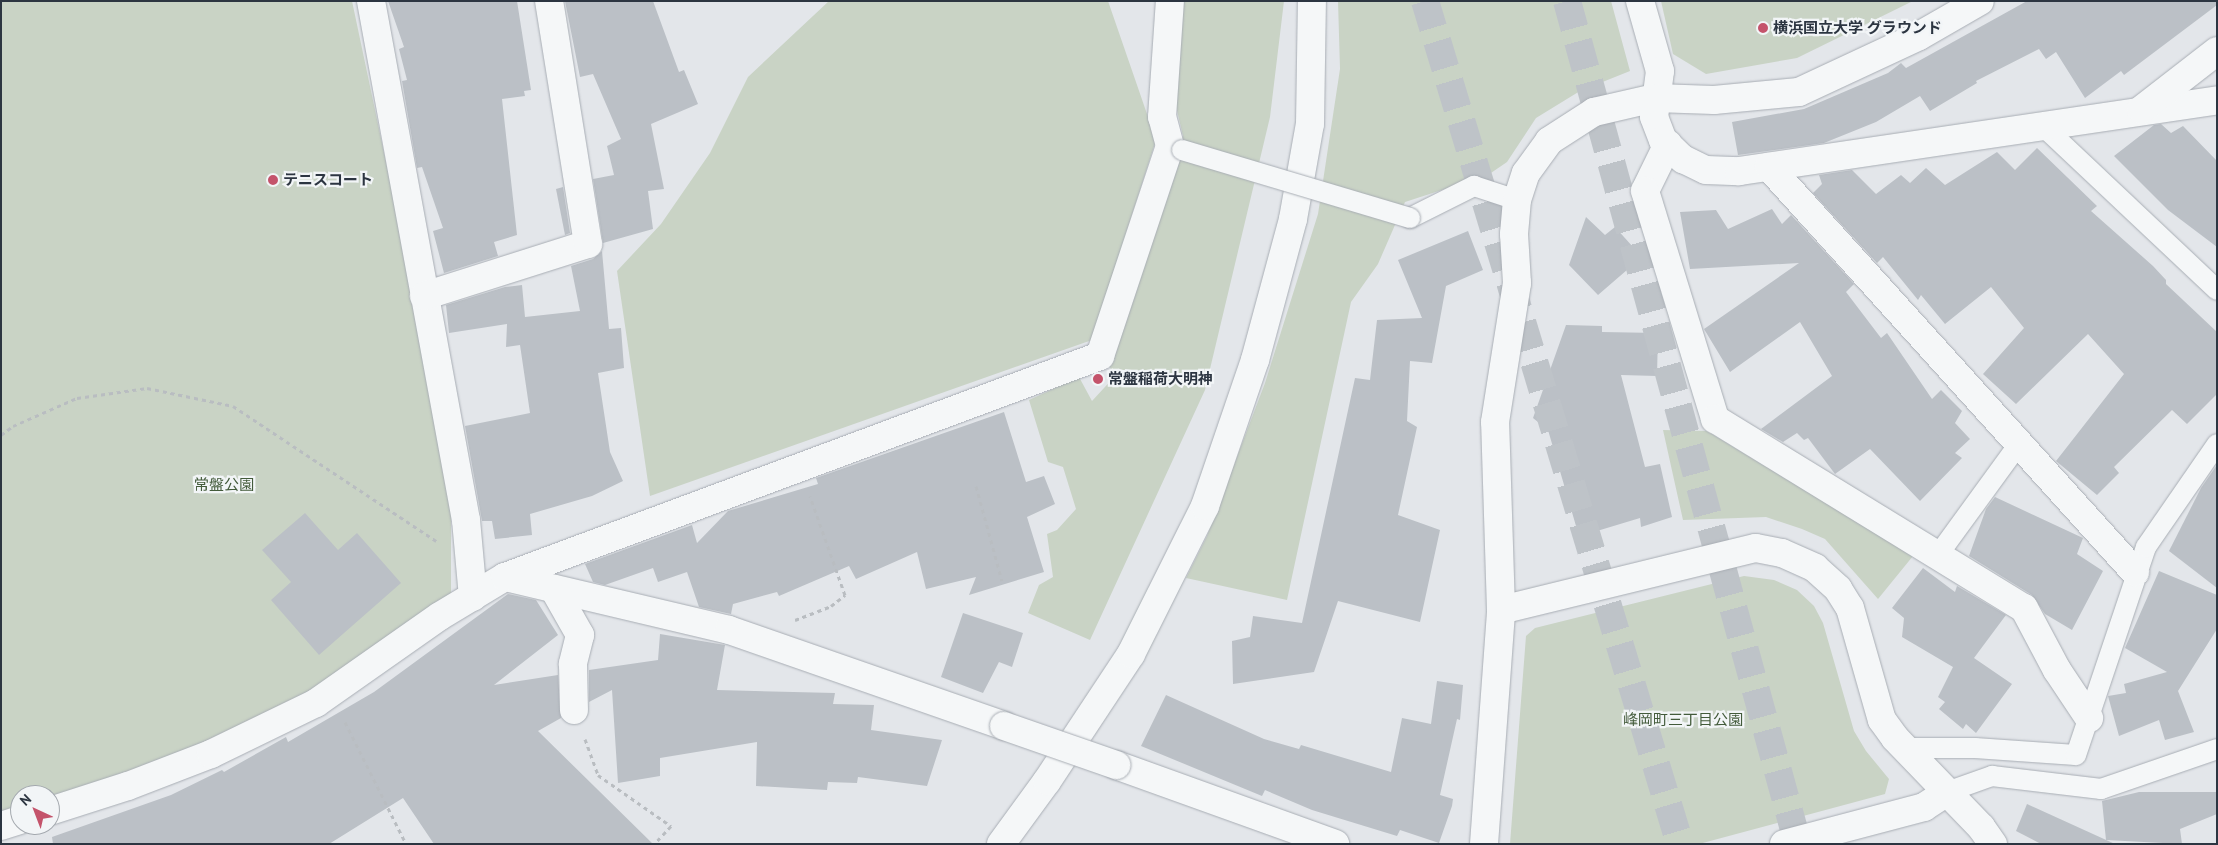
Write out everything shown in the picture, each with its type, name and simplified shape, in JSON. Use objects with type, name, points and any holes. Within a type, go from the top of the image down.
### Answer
[{"type":"street","points":[[372,1],[466,520],[473,597]]},
{"type":"street","points":[[424,296],[588,244],[549,1]]},
{"type":"street","points":[[60,808],[128,786],[211,754],[331,698],[473,597],[505,577],[1100,356],[1176,148],[1162,117],[1170,1]]},
{"type":"street","points":[[1001,844],[1047,781],[1131,654],[1204,506],[1255,360],[1293,219],[1310,124],[1312,1]]},
{"type":"street","points":[[1640,1],[1660,71],[1654,98],[1654,117],[1668,144],[1682,159],[1706,170],[1739,171],[1769,167],[2217,100]]},
{"type":"street","points":[[1484,844],[1501,610],[1495,422],[1517,282],[1514,234],[1517,200],[1526,173],[1549,140],[1594,112],[1654,98],[1714,100],[1799,92],[1919,36],[1980,1]]},
{"type":"street","points":[[2140,112],[2217,51]]},
{"type":"street","points":[[1668,144],[1645,191],[1715,419],[2024,608],[2057,670],[2089,718]]},
{"type":"street","points":[[1769,167],[2135,572]]},
{"type":"street","points":[[1501,610],[1756,548],[1782,553],[1815,568],[1838,589],[1850,608],[1882,720],[1905,748],[1982,827],[1993,844]]},
{"type":"street","points":[[505,577],[729,630],[1116,765],[1335,844]]},
{"type":"street","points":[[554,589],[580,635],[573,664],[574,710]]},
{"type":"street","points":[[1784,844],[1924,807],[1947,792]]},
{"type":"lane","points":[[2043,126],[2217,290]]},
{"type":"lane","points":[[1176,148],[1410,218],[1474,186],[1517,200]]},
{"type":"lane","points":[[1938,555],[2019,444]]},
{"type":"lane","points":[[1905,748],[1975,748],[2076,755],[2135,572],[2146,547],[2217,444]]},
{"type":"lane","points":[[1947,792],[1992,776],[2101,789],[2217,749]]},
{"type":"path","points":[[1,435],[13,426],[78,398],[148,388],[233,406],[470,564]]},
{"type":"path","points":[[976,486],[1002,581]]},
{"type":"path","points":[[763,642],[781,627],[831,606],[845,596],[816,514]]},
{"type":"path","points":[[331,698],[406,844]]},
{"type":"path","points":[[574,710],[598,775],[671,826],[654,844]]},
{"type":"green space","name":"常盤公園","points":[[1,1],[352,1],[416,304],[451,492],[451,596],[361,664],[223,738],[60,798],[60,785],[10,785],[10,814],[1,817]]},
{"type":"green space","points":[[829,1],[1108,1],[1156,140],[1092,340],[650,496],[617,271],[661,224],[710,153],[748,77]]},
{"type":"green space","points":[[1182,1],[1284,1],[1270,117],[1205,390],[1090,640],[1028,613],[1039,585],[1053,577],[1047,534],[1057,530],[1076,509],[1063,467],[1048,462],[1029,400],[1079,377],[1092,401],[1116,375],[1107,364],[1183,136],[1175,102]]},
{"type":"green space","points":[[1338,1],[1611,1],[1630,71],[1580,91],[1536,118],[1507,162],[1488,175],[1405,202],[1378,264],[1351,302],[1287,600],[1186,578],[1207,536],[1265,383],[1318,214],[1340,69]]},
{"type":"green space","name":"横浜国立大学 グラウンド","points":[[1661,1],[1913,1],[1797,58],[1706,74],[1673,54]]},
{"type":"green space","points":[[1663,430],[1707,431],[1913,556],[1878,599],[1825,539],[1802,529],[1766,517],[1683,520]]},
{"type":"green space","name":"峰岡町三丁目公園","points":[[1744,576],[1774,580],[1797,590],[1814,606],[1823,623],[1854,731],[1866,751],[1889,779],[1885,794],[1699,844],[1510,844],[1526,636],[1535,628]]},
{"type":"building","points":[[388,1],[517,1],[531,90],[524,91],[525,96],[502,99],[517,235],[494,242],[498,256],[444,273],[433,231],[443,228],[422,167],[417,168],[402,81],[407,80],[399,49],[404,47]]},
{"type":"building","points":[[565,1],[653,1],[679,72],[684,70],[698,104],[651,124],[664,189],[648,191],[653,229],[603,243],[593,179],[614,175],[607,146],[621,139],[593,74],[580,77]]},
{"type":"building","points":[[2027,1],[2217,1],[2217,5],[2124,75],[2121,71],[2085,98],[2056,52],[2046,59],[2039,49],[1976,81],[1977,83],[1930,111],[1920,96],[1876,122],[1824,143],[1738,155],[1732,122],[1804,109],[1888,73],[1901,63],[1906,68]]},
{"type":"building","points":[[2161,124],[2171,133],[2183,126],[2217,161],[2217,247],[2168,210],[2114,156],[2154,125]]},
{"type":"building","points":[[2037,148],[2097,206],[2091,211],[2153,266],[2166,280],[2166,284],[2217,332],[2217,394],[2187,424],[2172,410],[2114,467],[2119,473],[2097,495],[2056,461],[2124,374],[2088,334],[2016,404],[1983,374],[2024,328],[1991,287],[1945,324],[1921,295],[1918,300],[1883,257],[1877,263],[1813,193],[1822,184],[1819,175],[1852,170],[1876,194],[1901,175],[1910,183],[1926,168],[1945,185],[1997,152],[2015,170]]},
{"type":"building","points":[[563,187],[570,233],[565,235],[556,189]]},
{"type":"building","points":[[1772,209],[1782,224],[1791,215],[1854,284],[1846,292],[1881,338],[1887,333],[1932,399],[1941,390],[1962,411],[1955,423],[1970,439],[1955,453],[1962,458],[1920,501],[1870,449],[1835,474],[1808,438],[1804,440],[1797,433],[1783,442],[1761,429],[1832,376],[1800,322],[1730,372],[1704,329],[1799,263],[1690,269],[1680,212],[1716,210],[1728,229]]},
{"type":"building","points":[[1586,217],[1605,235],[1615,227],[1642,257],[1598,295],[1569,265]]},
{"type":"building","points":[[1468,231],[1483,270],[1446,286],[1432,363],[1410,361],[1407,421],[1417,427],[1398,515],[1440,530],[1420,622],[1338,601],[1314,672],[1233,684],[1232,641],[1250,637],[1253,616],[1302,623],[1355,378],[1370,380],[1377,320],[1422,318],[1398,260]]},
{"type":"building","points":[[602,251],[609,329],[621,328],[624,368],[598,373],[610,452],[623,481],[592,496],[530,514],[532,535],[495,539],[492,521],[482,521],[465,426],[530,413],[520,345],[506,347],[507,324],[449,333],[446,305],[505,287],[522,285],[525,317],[580,311],[571,266],[593,259]]},
{"type":"building","points":[[1566,325],[1602,326],[1602,332],[1658,333],[1657,376],[1621,375],[1645,467],[1660,464],[1672,517],[1641,527],[1640,518],[1597,531],[1595,522],[1576,526],[1548,430],[1533,418]]},
{"type":"building","points":[[1004,412],[1026,482],[1044,476],[1055,504],[1027,517],[1044,572],[969,595],[976,577],[926,589],[917,552],[856,579],[849,566],[779,596],[777,592],[733,604],[731,614],[699,607],[687,572],[658,582],[653,568],[605,585],[593,582],[585,564],[692,525],[697,543],[728,511],[818,484],[816,478]]},
{"type":"building","points":[[2217,465],[2217,588],[2169,551],[2201,488]]},
{"type":"building","points":[[1995,497],[2083,538],[2077,554],[2103,571],[2072,630],[2045,614],[2032,595],[1969,556],[1986,509]]},
{"type":"building","points":[[305,513],[338,550],[357,533],[401,583],[319,655],[271,600],[291,582],[262,550]]},
{"type":"building","points":[[1923,568],[1955,592],[1957,586],[2006,615],[1974,658],[2012,684],[1976,733],[1966,724],[1963,729],[1939,709],[1945,702],[1938,697],[1953,667],[1902,637],[1904,618],[1892,608]]},
{"type":"building","points":[[2159,571],[2217,595],[2217,629],[2178,691],[2194,732],[2165,740],[2159,720],[2119,736],[2108,696],[2126,693],[2124,684],[2167,672],[2125,648]]},
{"type":"building","points":[[508,594],[536,600],[558,635],[494,685],[558,675],[561,718],[538,731],[653,844],[434,844],[403,798],[329,844],[53,844],[52,837],[171,795],[222,770],[224,772],[286,737],[288,742],[374,692]]},
{"type":"building","points":[[963,613],[1023,633],[1012,667],[999,662],[983,693],[941,677]]},
{"type":"building","points":[[660,634],[725,645],[717,690],[835,693],[833,704],[874,705],[871,730],[942,740],[927,786],[858,777],[857,783],[828,782],[827,790],[756,786],[757,742],[660,758],[660,776],[618,783],[612,690],[589,702],[589,670],[658,660]]},
{"type":"building","points":[[1437,681],[1463,685],[1460,720],[1457,719],[1440,795],[1453,799],[1452,806],[1439,843],[1400,830],[1397,836],[1312,810],[1265,790],[1262,796],[1141,746],[1166,695],[1264,739],[1299,749],[1301,745],[1391,772],[1402,718],[1431,724]]},
{"type":"building","points":[[2139,792],[2217,792],[2217,814],[2180,829],[2182,844],[2106,840],[2102,801]]},
{"type":"building","points":[[2027,804],[2115,844],[2041,844],[2016,831]]},
{"type":"tunnel","points":[[1425,1],[1680,844]]},
{"type":"tunnel","points":[[1567,1],[1798,844]]},
{"type":"place","name":"横浜国立大学 グラウンド","points":[[1763,28]]},
{"type":"place","name":"テニスコート","points":[[273,180]]},
{"type":"place","name":"常盤稲荷大明神","points":[[1098,379]]}]
